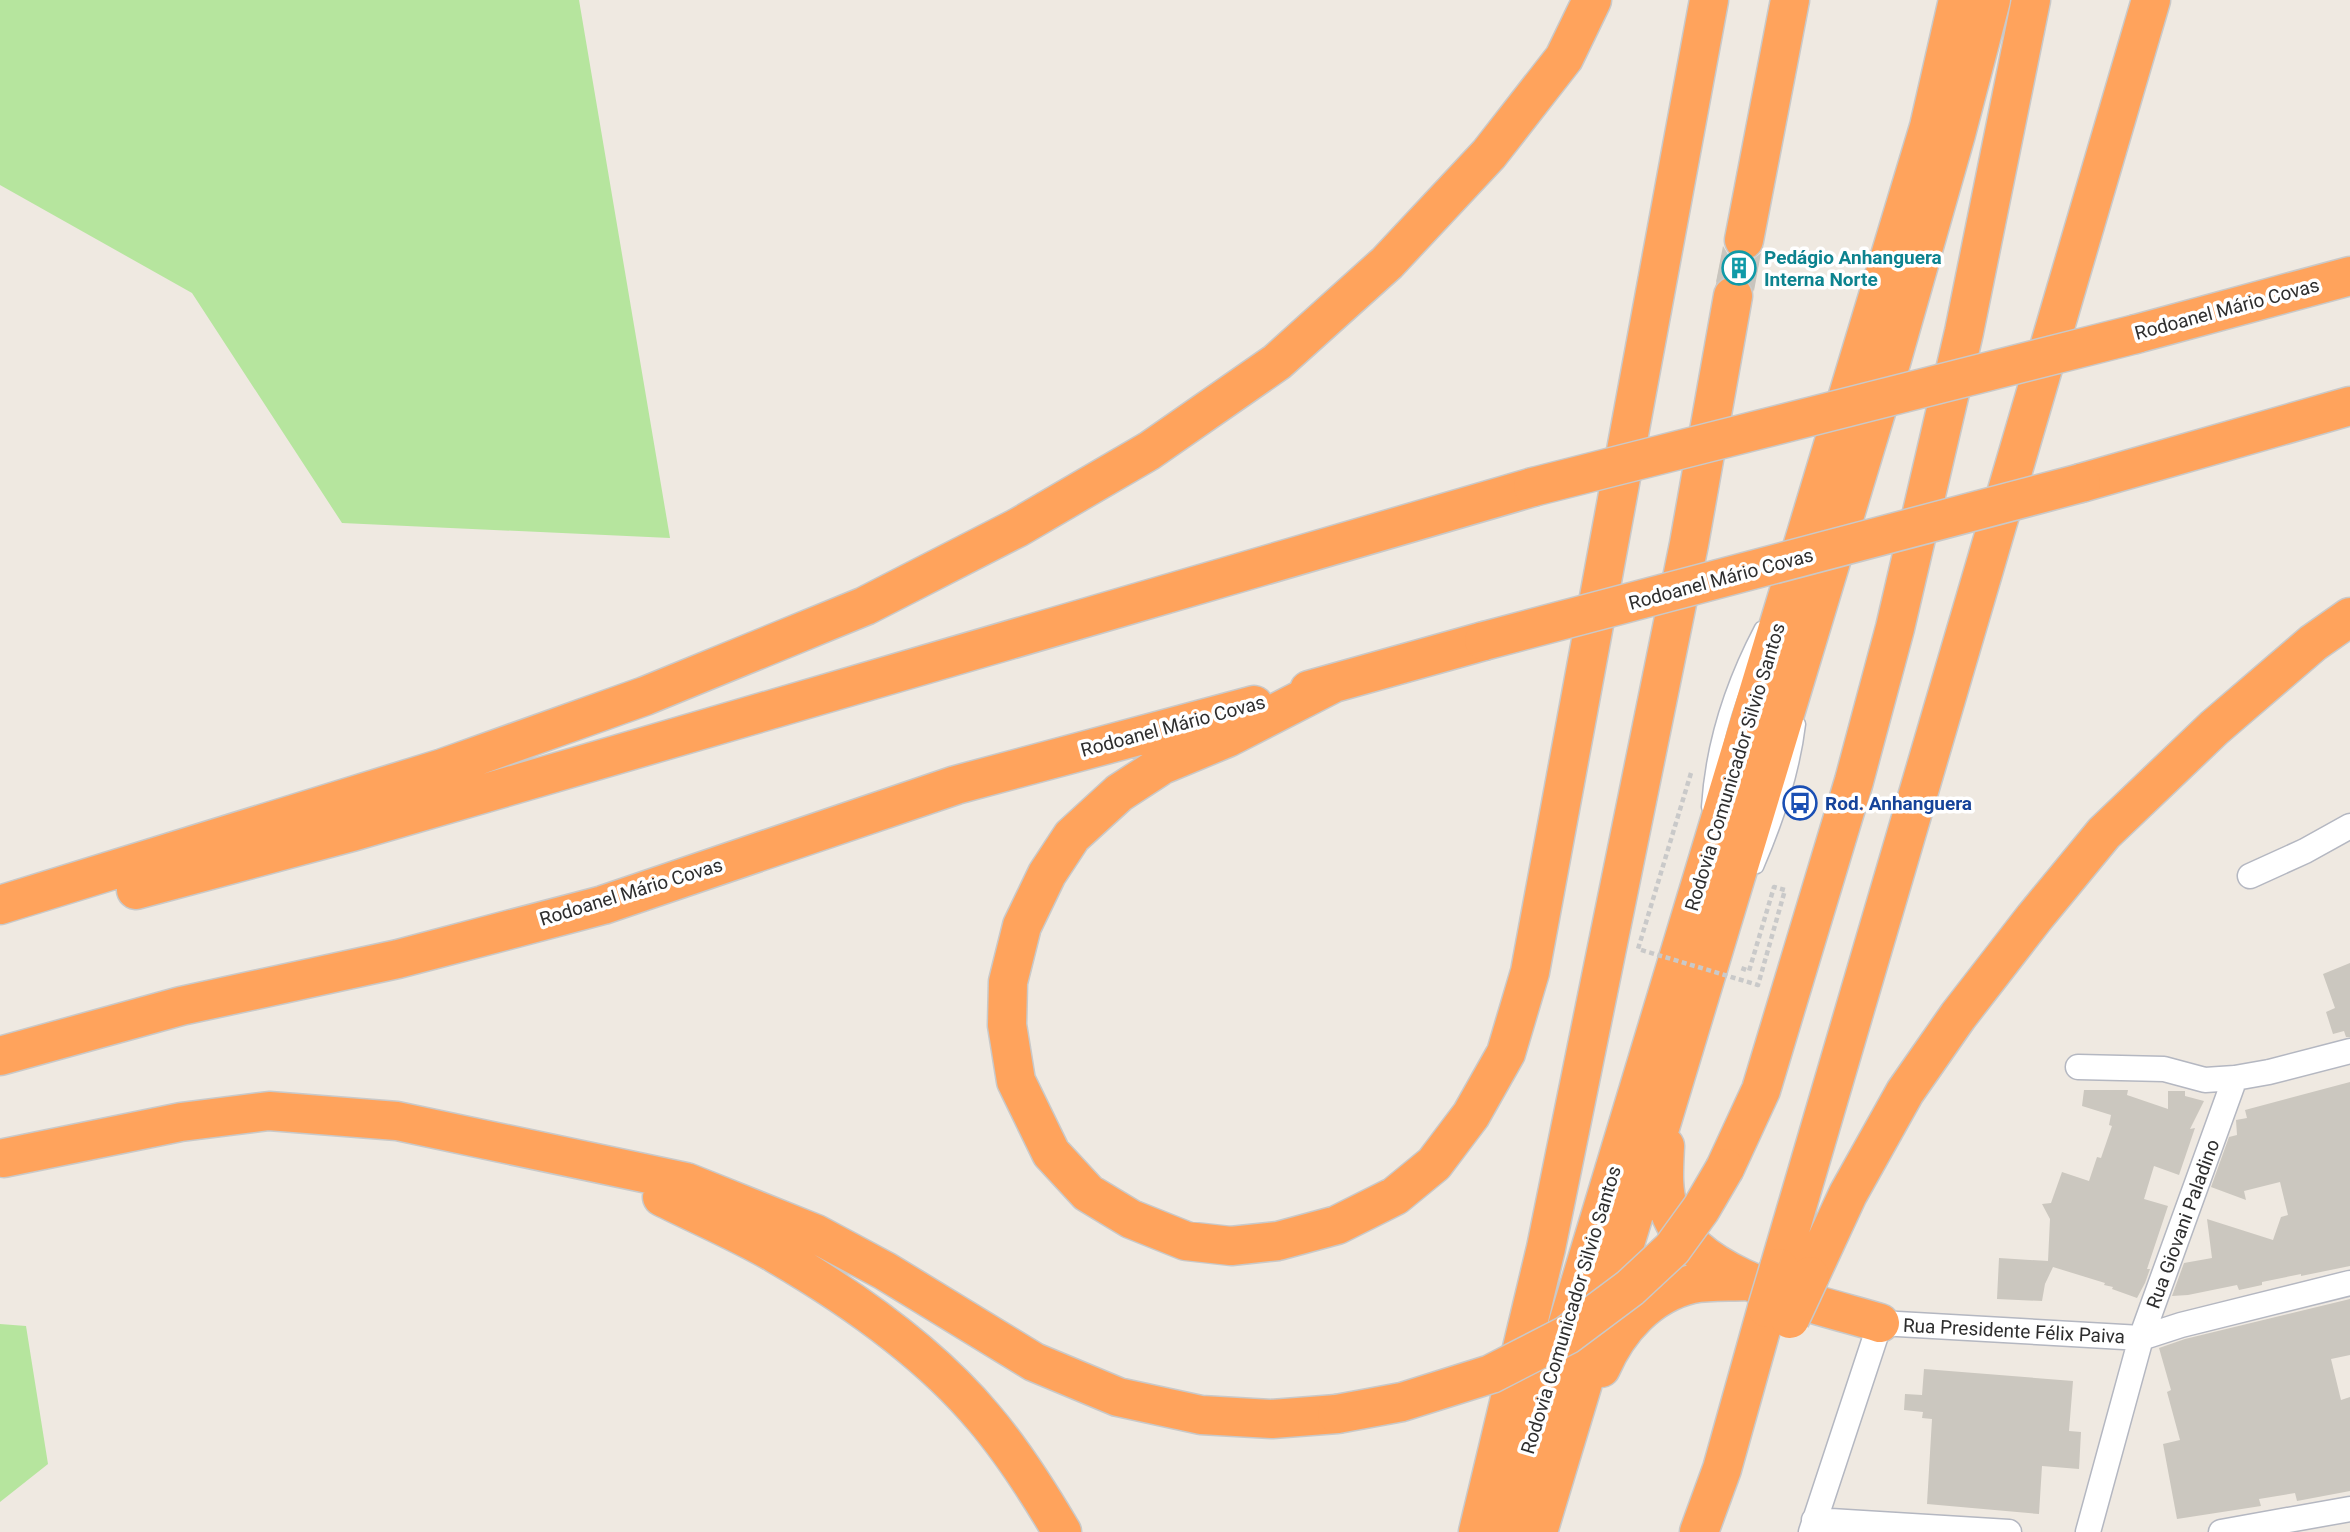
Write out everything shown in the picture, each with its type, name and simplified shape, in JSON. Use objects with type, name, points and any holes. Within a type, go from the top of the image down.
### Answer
[{"type":"highway","points":[[0,905],[430,772],[645,696],[865,606],[1017,528],[1149,451],[1277,362],[1387,263],[1489,155],[1564,58],[1592,0]]},
{"type":"highway","points":[[1332,684],[1227,738],[1162,765],[1119,793],[1072,836],[1047,874],[1021,926],[1009,982],[1007,1025],[1016,1081],[1051,1153],[1088,1193],[1131,1219],[1186,1241],[1231,1246],[1278,1241],[1337,1225],[1395,1196],[1434,1164],[1471,1115],[1506,1054],[1530,972],[1709,0]]},
{"type":"highway","points":[[1744,240],[1790,0]]},
{"type":"highway","name":"Rodovia Comunicador Silvio Santos","points":[[1505,1532],[1929,127],[1958,0]]},
{"type":"highway","name":"Rodovia Comunicador Silvio Santos","points":[[1538,1532],[1669,1094],[1728,958],[1806,641],[1892,359],[1956,134],[1990,0]]},
{"type":"highway","points":[[4,1158],[181,1122],[270,1111],[397,1121],[685,1182],[816,1234],[886,1270],[1034,1362],[1118,1397],[1201,1415],[1272,1419],[1336,1414],[1402,1402],[1491,1374],[1567,1335],[1630,1288],[1672,1249],[1701,1209],[1725,1168],[1761,1090],[1854,781],[1895,628],[1964,332],[2031,0]]},
{"type":"highway","points":[[1699,1532],[1722,1469],[1778,1290],[2151,0]]},
{"type":"highway","name":"Rodoanel Mário Covas","points":[[0,927],[352,832],[1533,487],[2136,334],[2347,276]]},
{"type":"highway","points":[[1478,1532],[1546,1248],[1689,544],[1733,296]]},
{"type":"highway","name":"Rodoanel Mário Covas","points":[[0,1056],[181,1006],[398,959],[603,905],[956,785],[1484,641],[2081,483],[2350,406]]},
{"type":"highway","points":[[1778,1290],[1848,1194],[1905,1092],[1958,1016],[2104,833],[2214,727],[2313,643],[2350,617]]},
{"type":"highway","points":[[1669,1094],[1663,1172],[1665,1195],[1670,1213],[1698,1252],[1778,1290],[1880,1323]]},
{"type":"highway","points":[[591,1162],[774,1253],[849,1300],[923,1357],[984,1417],[1045,1503],[1062,1532]]},
{"type":"highway","points":[[1556,1472],[1608,1352],[1631,1320],[1660,1295],[1693,1284],[1778,1290]]},
{"type":"street","points":[[2250,876],[2305,851],[2350,826]]},
{"type":"street","points":[[2078,1067],[2164,1069],[2205,1080],[2269,1072],[2350,1051]]},
{"type":"street","name":"Rua Giovani Paladino","points":[[2088,1532],[2141,1338],[2235,1078]]},
{"type":"street","name":"Rua Presidente Félix Paiva","points":[[1880,1323],[2141,1338],[2181,1325],[2350,1283]]},
{"type":"street","points":[[1880,1323],[1812,1526],[2009,1532]]},
{"type":"street","points":[[2236,1531],[2350,1509]]},
{"type":"lane","points":[[1728,958],[1748,886],[1771,835],[1796,749],[1806,641]]},
{"type":"path","points":[[1691,773],[1638,950],[1758,985],[1785,890],[1774,887],[1749,971],[1728,958]]},
{"type":"green space","points":[[0,0],[579,0],[670,538],[342,523],[192,293],[0,185]]},
{"type":"green space","points":[[0,1324],[26,1326],[48,1464],[0,1502]]},
{"type":"building","points":[[1723,246],[1729,256],[1741,262],[1752,260],[1761,253],[1754,291],[1748,280],[1737,275],[1725,276],[1716,282]]},
{"type":"building","points":[[2350,963],[2350,1037],[2346,1037],[2344,1031],[2333,1034],[2326,1012],[2335,1008],[2323,974]]},
{"type":"building","points":[[2350,1082],[2350,1266],[2262,1282],[2262,1285],[2239,1290],[2237,1285],[2172,1296],[2184,1263],[2212,1258],[2207,1219],[2273,1240],[2281,1217],[2288,1215],[2280,1182],[2244,1191],[2246,1200],[2211,1187],[2229,1137],[2237,1135],[2236,1120],[2247,1118],[2245,1110]]},
{"type":"building","points":[[2084,1090],[2128,1090],[2127,1095],[2168,1109],[2168,1091],[2185,1091],[2185,1096],[2204,1101],[2190,1129],[2195,1128],[2179,1175],[2154,1166],[2144,1199],[2168,1206],[2145,1283],[2137,1298],[2112,1289],[2113,1287],[2104,1285],[2105,1283],[2053,1267],[2045,1284],[2042,1301],[1997,1299],[1999,1258],[2048,1261],[2050,1219],[2042,1204],[2051,1203],[2062,1172],[2089,1181],[2097,1157],[2101,1158],[2112,1126],[2109,1125],[2111,1115],[2082,1106]]},
{"type":"building","points":[[2350,1299],[2350,1355],[2331,1359],[2341,1400],[2350,1397],[2350,1491],[2297,1501],[2295,1493],[2259,1499],[2261,1506],[2177,1519],[2163,1444],[2180,1440],[2167,1392],[2171,1390],[2159,1348],[2185,1339]]},
{"type":"building","points":[[1924,1369],[2073,1381],[2069,1431],[2081,1432],[2079,1469],[2042,1466],[2039,1514],[1927,1504],[1932,1419],[1922,1418],[1923,1412],[1904,1410],[1905,1394],[1922,1395]]},
{"type":"tunnel","points":[[1733,296],[1744,240]]},
{"type":"place","name":"Pedágio Anhanguera Interna Norte","points":[[1739,268]]},
{"type":"place","name":"Rod. Anhanguera","points":[[1800,803]]}]
